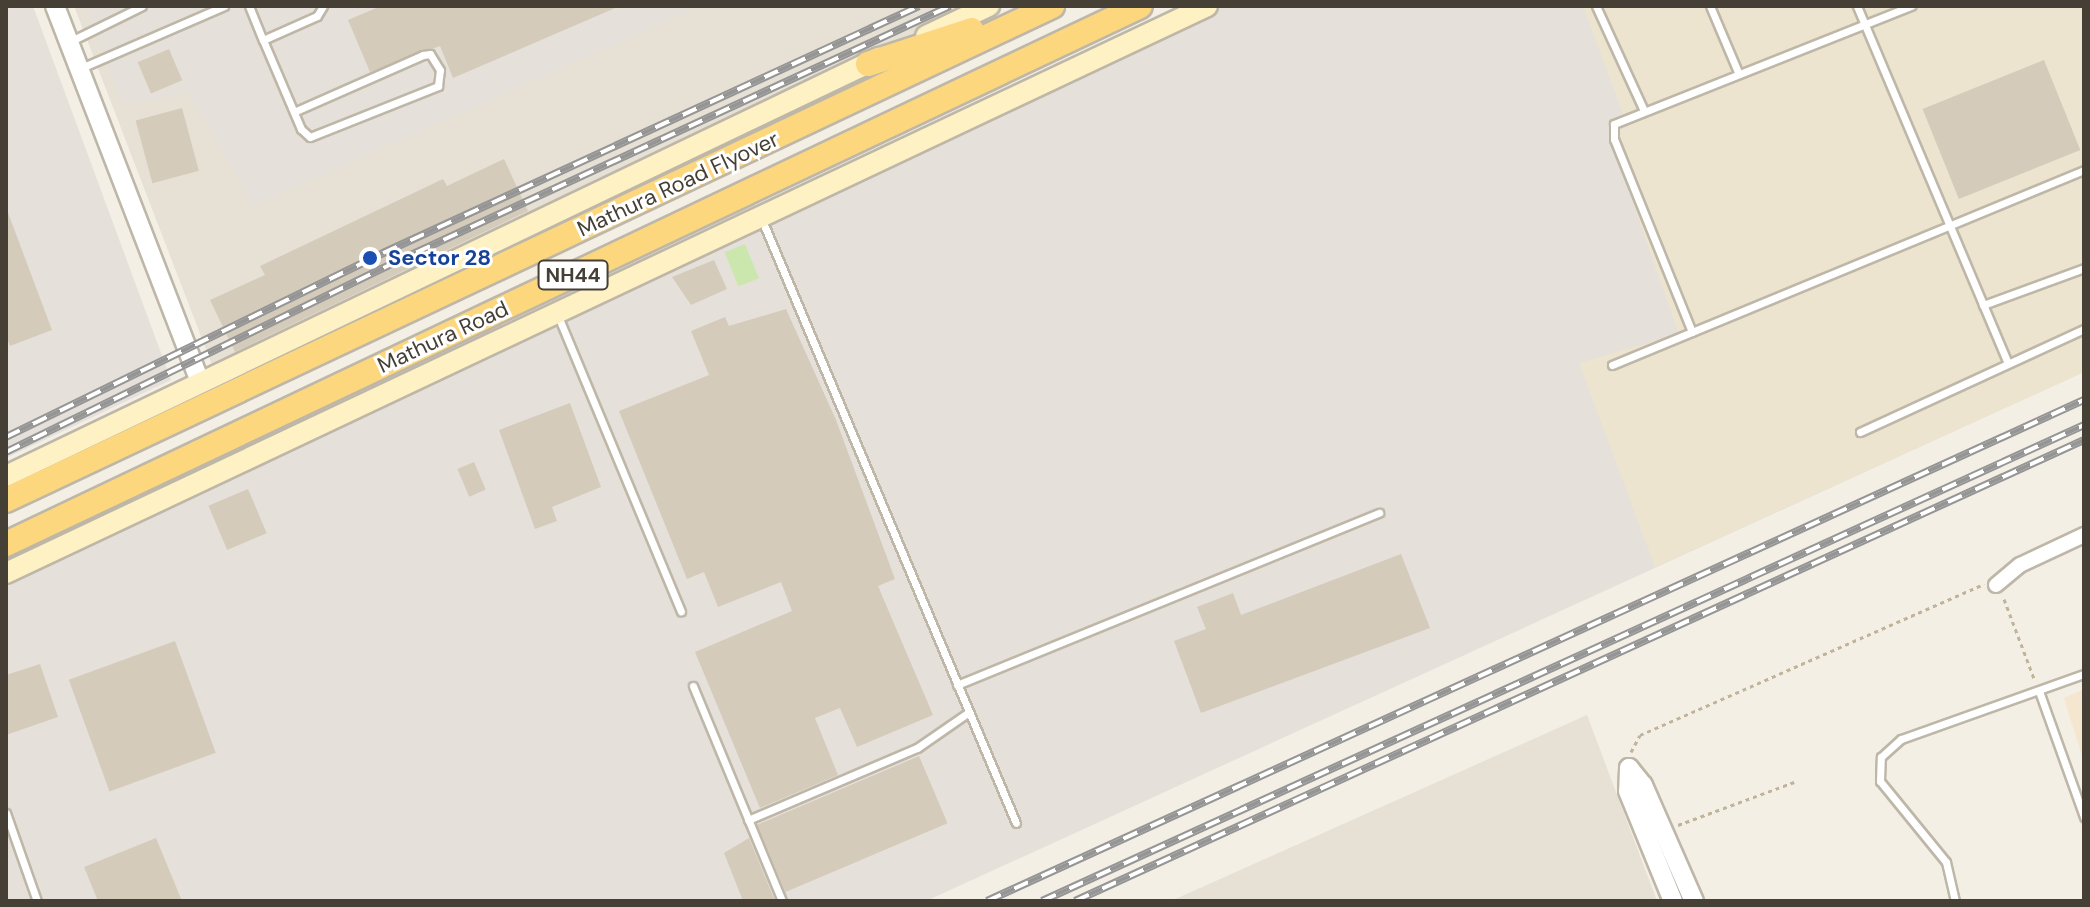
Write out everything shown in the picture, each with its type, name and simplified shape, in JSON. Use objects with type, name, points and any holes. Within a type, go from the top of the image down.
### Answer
[{"type":"highway","name":"Mathura Road","points":[[6,544],[1140,6]]},
{"type":"highway","points":[[868,64],[1048,8]]},
{"type":"highway","name":"Mathura Road Flyover","points":[[6,500],[1048,8]]},
{"type":"main road","points":[[6,476],[868,64],[964,12],[989,6]]},
{"type":"main road","points":[[6,573],[1207,6]]},
{"type":"street","points":[[55,6],[200,382]]},
{"type":"street","points":[[1996,585],[2020,565],[2084,535]]},
{"type":"street","points":[[1629,768],[1663,831],[1694,901]]},
{"type":"street","points":[[1629,768],[1628,791],[1673,901]]},
{"type":"lane","points":[[69,42],[142,6]]},
{"type":"lane","points":[[79,69],[224,6]]},
{"type":"lane","points":[[249,6],[294,112],[306,136],[317,137],[438,86],[440,70],[430,54],[423,55],[294,112]]},
{"type":"lane","points":[[263,40],[317,16],[323,6]]},
{"type":"lane","points":[[1596,6],[1644,111]]},
{"type":"lane","points":[[1710,6],[1738,72]]},
{"type":"lane","points":[[1857,6],[2008,363]]},
{"type":"lane","points":[[1692,332],[1614,139],[1618,120],[1863,21],[1911,6]]},
{"type":"lane","points":[[1612,365],[1948,223],[2084,170]]},
{"type":"lane","points":[[761,218],[1016,823]]},
{"type":"lane","points":[[1983,305],[2084,268]]},
{"type":"lane","points":[[557,314],[681,611]]},
{"type":"lane","points":[[1860,432],[2084,329]]},
{"type":"lane","points":[[957,685],[1379,513]]},
{"type":"lane","points":[[1955,901],[1946,862],[1880,781],[1881,757],[1901,739],[2084,674]]},
{"type":"lane","points":[[693,686],[782,901]]},
{"type":"lane","points":[[2039,691],[2084,817]]},
{"type":"lane","points":[[748,820],[917,748],[969,712]]},
{"type":"lane","points":[[6,813],[37,901]]},
{"type":"path","points":[[1629,768],[1632,745],[1640,735],[1980,584],[1996,585],[2039,691]]},
{"type":"path","points":[[1663,831],[1794,782]]},
{"type":"shaded area","points":[[6,6],[33,6],[171,380],[6,458]]},
{"type":"shaded area","name":"Sector 28","points":[[74,6],[984,6],[214,370]]},
{"type":"shaded area","points":[[85,6],[701,6],[253,206],[188,92],[123,107]]},
{"type":"shaded area","points":[[1201,6],[2084,6],[2084,372],[926,901],[6,901],[6,567]]},
{"type":"shaded area","points":[[1583,6],[2084,6],[2084,372],[1655,567],[1579,363],[1679,334],[1609,135],[1628,127]]},
{"type":"shaded area","points":[[2084,689],[2084,763],[2064,698]]},
{"type":"shaded area","points":[[1587,715],[1657,901],[1171,901]]},
{"type":"green space","points":[[745,244],[759,278],[738,287],[725,252]]},
{"type":"building","points":[[381,6],[620,6],[453,78],[440,46],[370,72],[348,20]]},
{"type":"building","points":[[169,49],[182,80],[151,94],[138,62]]},
{"type":"building","points":[[2044,60],[2080,150],[1959,199],[1923,109]]},
{"type":"building","points":[[182,108],[199,171],[152,183],[136,120]]},
{"type":"building","name":"Sector 28","points":[[504,159],[528,211],[235,352],[210,300],[265,275],[260,266],[443,179],[447,186]]},
{"type":"building","points":[[7,210],[52,330],[10,346],[6,337]]},
{"type":"building","points":[[714,260],[727,289],[691,305],[672,277]]},
{"type":"building","points":[[786,309],[836,420],[895,579],[878,586],[933,715],[857,747],[840,708],[815,718],[838,775],[760,808],[695,652],[792,611],[781,582],[718,607],[704,572],[687,579],[619,411],[709,375],[691,331],[725,317],[729,326]]},
{"type":"building","points":[[570,403],[601,487],[552,507],[557,521],[535,529],[499,430]]},
{"type":"building","points":[[474,462],[486,490],[469,497],[457,469]]},
{"type":"building","points":[[248,489],[267,533],[227,550],[208,506]]},
{"type":"building","points":[[1401,554],[1430,628],[1201,713],[1174,641],[1206,629],[1197,607],[1233,593],[1241,615]]},
{"type":"building","points":[[175,641],[216,753],[110,791],[69,680]]},
{"type":"building","points":[[40,664],[58,717],[6,735],[6,675]]},
{"type":"building","points":[[919,756],[948,823],[786,892],[757,825]]},
{"type":"building","points":[[156,838],[182,901],[98,901],[84,867]]},
{"type":"building","points":[[749,838],[775,901],[743,901],[724,853]]},
{"type":"railway","points":[[6,437],[383,253],[919,6]]},
{"type":"railway","points":[[6,452],[389,265],[950,6]]},
{"type":"railway","points":[[987,901],[2084,400]]},
{"type":"railway","points":[[1042,901],[2084,425]]},
{"type":"railway","points":[[1075,901],[2084,440]]},
{"type":"place","name":"Sector 28","points":[[370,258]]}]
